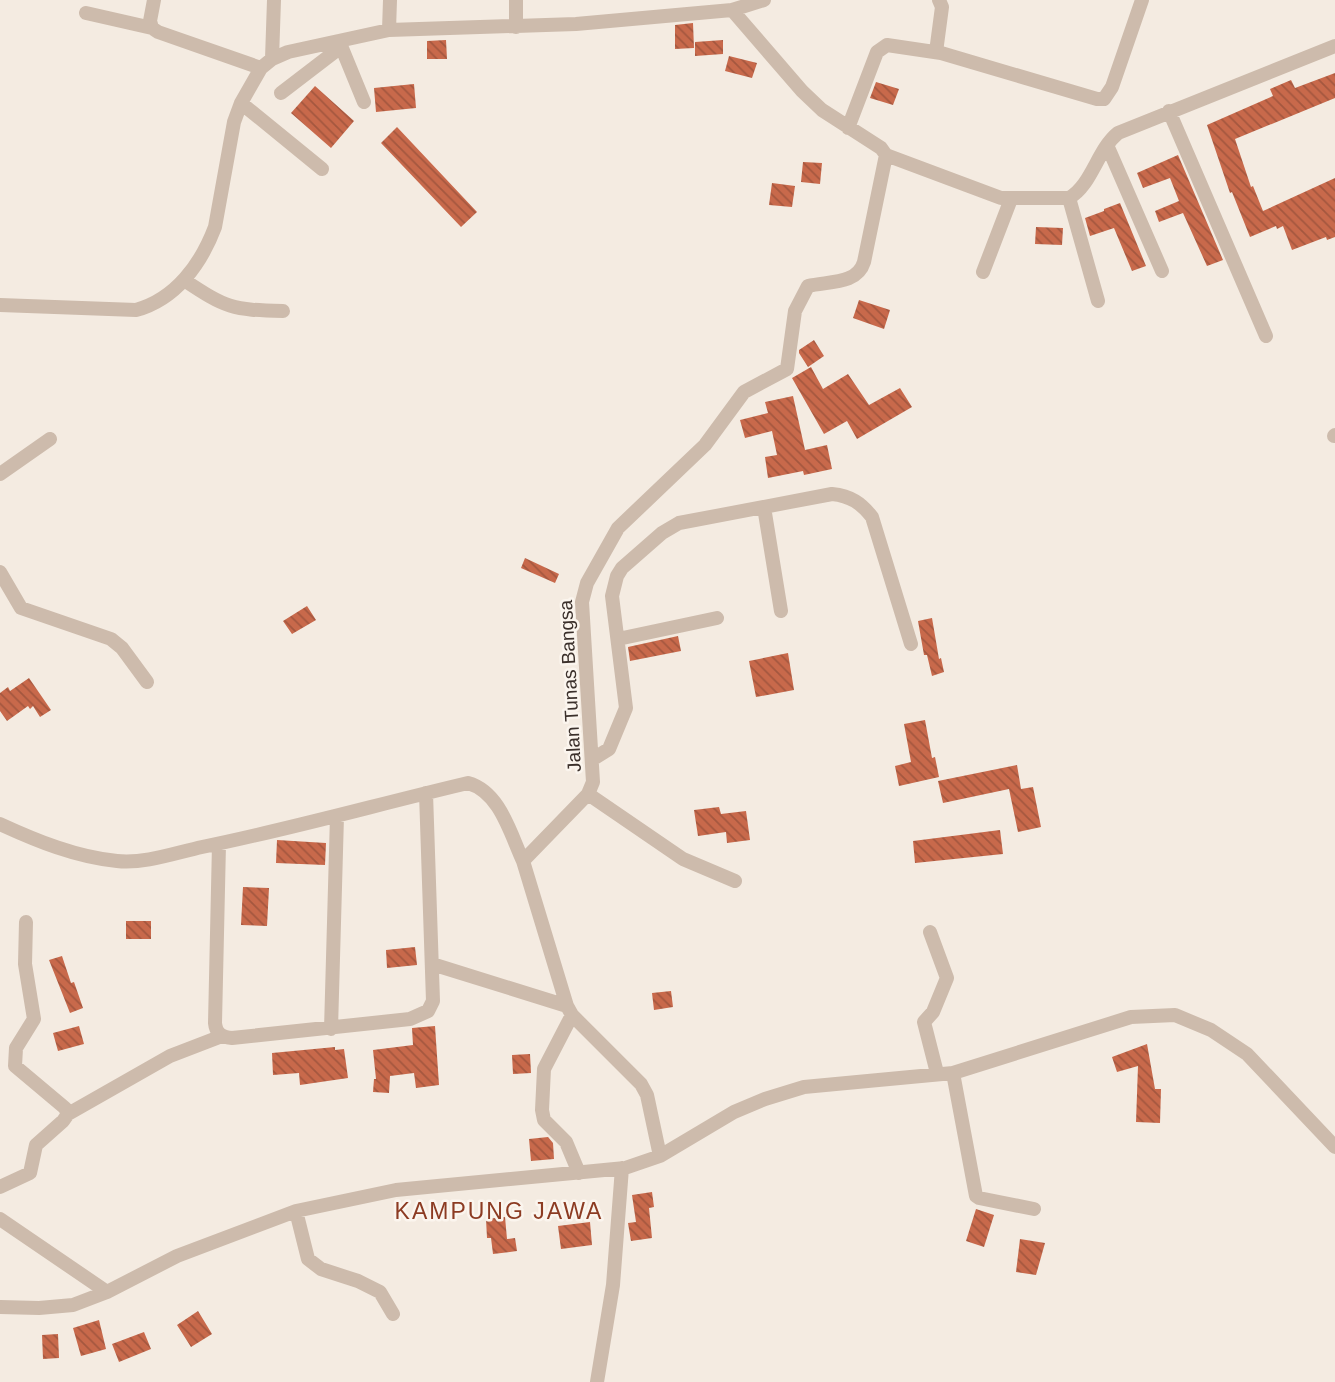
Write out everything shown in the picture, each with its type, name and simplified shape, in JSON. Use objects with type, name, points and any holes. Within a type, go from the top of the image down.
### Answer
[{"type":"street","points":[[152,28],[150,21],[154,0]]},
{"type":"street","points":[[0,305],[135,310],[162,299],[184,279],[201,257],[215,226],[234,122],[240,103],[266,64],[274,0]]},
{"type":"street","points":[[389,30],[390,0]]},
{"type":"street","points":[[516,0],[516,27]]},
{"type":"street","points":[[86,13],[152,28],[266,64],[298,49],[340,43],[389,30],[576,24],[732,10],[764,0]]},
{"type":"street","points":[[936,52],[942,7],[939,0]]},
{"type":"street","points":[[848,128],[874,59],[882,47],[887,45],[936,52],[1104,99],[1112,87],[1142,0]]},
{"type":"street","points":[[732,10],[803,91],[831,117],[881,148],[886,155],[987,194],[1011,199],[1069,198],[1078,191],[1107,145],[1118,133],[1335,46]]},
{"type":"street","points":[[281,93],[340,43]]},
{"type":"street","points":[[340,43],[363,102]]},
{"type":"street","points":[[240,103],[321,169]]},
{"type":"street","points":[[1169,111],[1266,336]]},
{"type":"street","points":[[1107,145],[1163,271]]},
{"type":"street","name":"Jalan Tunas Bangsa","points":[[523,861],[589,793],[593,782],[582,602],[587,583],[618,528],[705,445],[744,392],[788,369],[794,311],[808,286],[853,278],[860,272],[886,155]]},
{"type":"street","points":[[1069,198],[1098,302]]},
{"type":"street","points":[[983,272],[1011,199]]},
{"type":"street","points":[[184,279],[214,300],[230,307],[283,311]]},
{"type":"street","points":[[0,474],[50,439]]},
{"type":"street","points":[[593,759],[609,749],[626,708],[612,596],[617,576],[622,568],[662,533],[679,523],[832,494],[847,496],[862,505],[872,517],[911,644]]},
{"type":"street","points":[[764,507],[781,611]]},
{"type":"street","points":[[0,572],[21,608],[111,639],[122,648],[147,682]]},
{"type":"street","points":[[618,639],[717,618]]},
{"type":"street","points":[[0,824],[41,843],[118,861],[135,861],[219,844],[468,783],[482,789],[495,803],[523,861],[569,1011],[544,1069],[542,1110],[544,1120],[566,1142],[579,1173]]},
{"type":"street","points":[[0,1186],[30,1173],[36,1145],[68,1114],[170,1056],[222,1036],[233,1038],[331,1029],[410,1019],[428,1011],[433,1001],[426,793]]},
{"type":"street","points":[[589,793],[683,859],[735,881]]},
{"type":"street","points":[[331,1029],[337,816]]},
{"type":"street","points":[[219,844],[215,1023],[222,1036]]},
{"type":"street","points":[[26,922],[25,964],[34,1019],[16,1048],[15,1066],[65,1108],[68,1114]]},
{"type":"street","points":[[930,932],[947,978],[933,1012],[924,1022],[937,1073]]},
{"type":"street","points":[[432,964],[569,1011],[641,1084],[647,1096],[660,1156]]},
{"type":"street","points":[[0,1307],[73,1305],[107,1292],[177,1256],[296,1211],[396,1190],[622,1168],[660,1156],[734,1112],[804,1087],[953,1073],[1131,1017],[1175,1015],[1211,1030],[1247,1054],[1335,1146]]},
{"type":"street","points":[[953,1073],[976,1196],[1034,1209]]},
{"type":"street","points":[[597,1382],[613,1284],[622,1168]]},
{"type":"street","points":[[296,1211],[308,1259],[321,1269],[358,1281],[380,1292],[393,1314]]},
{"type":"street","points":[[0,1219],[107,1292]]},
{"type":"building","points":[[693,23],[694,48],[675,49],[675,25]]},
{"type":"building","points":[[446,40],[447,59],[427,59],[427,41]]},
{"type":"building","points":[[723,40],[723,54],[695,56],[695,42]]},
{"type":"building","points":[[729,56],[757,63],[752,78],[725,71]]},
{"type":"building","points":[[1335,73],[1335,98],[1235,139],[1251,187],[1253,186],[1263,211],[1335,178],[1335,237],[1327,240],[1326,237],[1292,250],[1283,226],[1277,229],[1276,226],[1250,237],[1232,192],[1230,193],[1207,125],[1273,96],[1270,89],[1291,80],[1295,88]]},
{"type":"building","points":[[876,82],[899,89],[893,105],[870,98]]},
{"type":"building","points":[[414,84],[416,108],[376,112],[374,88]]},
{"type":"building","points":[[315,86],[354,121],[331,148],[291,113]]},
{"type":"building","points":[[397,127],[477,212],[461,227],[381,143]]},
{"type":"building","points":[[1178,155],[1223,260],[1207,266],[1183,213],[1159,222],[1155,211],[1179,201],[1170,178],[1143,188],[1137,173]]},
{"type":"building","points":[[803,162],[822,163],[820,184],[801,182]]},
{"type":"building","points":[[772,183],[795,186],[792,207],[769,205]]},
{"type":"building","points":[[1120,203],[1146,266],[1132,271],[1114,228],[1090,236],[1085,218]]},
{"type":"building","points":[[1036,227],[1063,228],[1062,245],[1035,244]]},
{"type":"building","points":[[859,300],[890,310],[884,329],[853,318]]},
{"type":"building","points":[[814,340],[824,356],[808,367],[799,350]]},
{"type":"building","points":[[811,367],[823,389],[848,374],[869,405],[900,388],[912,407],[857,439],[847,421],[824,434],[792,378]]},
{"type":"building","points":[[793,396],[805,450],[827,445],[832,469],[768,478],[765,457],[777,455],[772,431],[745,438],[740,420],[768,413],[765,402]]},
{"type":"building","points":[[525,558],[559,574],[555,583],[521,568]]},
{"type":"building","points":[[307,606],[316,620],[292,634],[283,621]]},
{"type":"building","points":[[932,618],[944,672],[932,676],[927,655],[924,655],[918,621]]},
{"type":"building","points":[[678,636],[681,651],[630,661],[628,647]]},
{"type":"building","points":[[788,653],[794,690],[756,697],[749,661]]},
{"type":"building","points":[[29,678],[51,710],[40,717],[33,706],[30,709],[28,706],[7,721],[0,711],[0,693],[8,687],[10,691]]},
{"type":"building","points":[[925,720],[932,758],[935,757],[939,777],[899,786],[895,766],[911,762],[904,724]]},
{"type":"building","points":[[1017,765],[1021,789],[1033,787],[1041,827],[1018,832],[1009,789],[943,803],[938,781]]},
{"type":"building","points":[[719,807],[721,814],[746,811],[750,840],[727,843],[726,832],[698,836],[694,810]]},
{"type":"building","points":[[1000,830],[1003,854],[915,863],[913,841]]},
{"type":"building","points":[[277,840],[326,843],[325,865],[276,863]]},
{"type":"building","points":[[243,887],[269,888],[267,926],[241,925]]},
{"type":"building","points":[[126,921],[151,921],[151,939],[126,939]]},
{"type":"building","points":[[415,947],[417,965],[387,968],[386,950]]},
{"type":"building","points":[[62,956],[83,1008],[70,1013],[49,960]]},
{"type":"building","points":[[671,991],[673,1007],[654,1010],[652,993]]},
{"type":"building","points":[[79,1026],[84,1044],[58,1051],[53,1033]]},
{"type":"building","points":[[435,1026],[439,1085],[416,1088],[414,1073],[390,1076],[389,1093],[373,1092],[376,1079],[373,1050],[413,1045],[412,1028]]},
{"type":"building","points":[[1147,1044],[1155,1089],[1161,1089],[1160,1123],[1136,1122],[1138,1066],[1117,1072],[1112,1057]]},
{"type":"building","points":[[335,1047],[335,1050],[344,1049],[348,1078],[300,1085],[299,1073],[273,1075],[272,1053]]},
{"type":"building","points":[[530,1054],[531,1073],[513,1074],[512,1055]]},
{"type":"building","points":[[548,1137],[553,1143],[554,1159],[531,1161],[529,1139]]},
{"type":"building","points":[[652,1192],[654,1207],[649,1208],[652,1238],[631,1241],[628,1223],[636,1222],[632,1195]]},
{"type":"building","points":[[976,1209],[994,1215],[984,1247],[966,1241]]},
{"type":"building","points":[[505,1217],[507,1239],[515,1238],[517,1251],[493,1254],[491,1238],[487,1238],[486,1219]]},
{"type":"building","points":[[590,1222],[592,1245],[561,1249],[558,1226]]},
{"type":"building","points":[[1020,1239],[1045,1243],[1036,1275],[1016,1272]]},
{"type":"building","points":[[198,1311],[212,1334],[191,1347],[177,1325]]},
{"type":"building","points":[[99,1320],[106,1349],[81,1356],[73,1328]]},
{"type":"building","points":[[144,1332],[151,1349],[119,1362],[112,1344]]},
{"type":"building","points":[[58,1334],[59,1358],[43,1359],[42,1335]]},
{"type":"district","name":"KAMPUNG JAWA","points":[[499,1211]]}]
